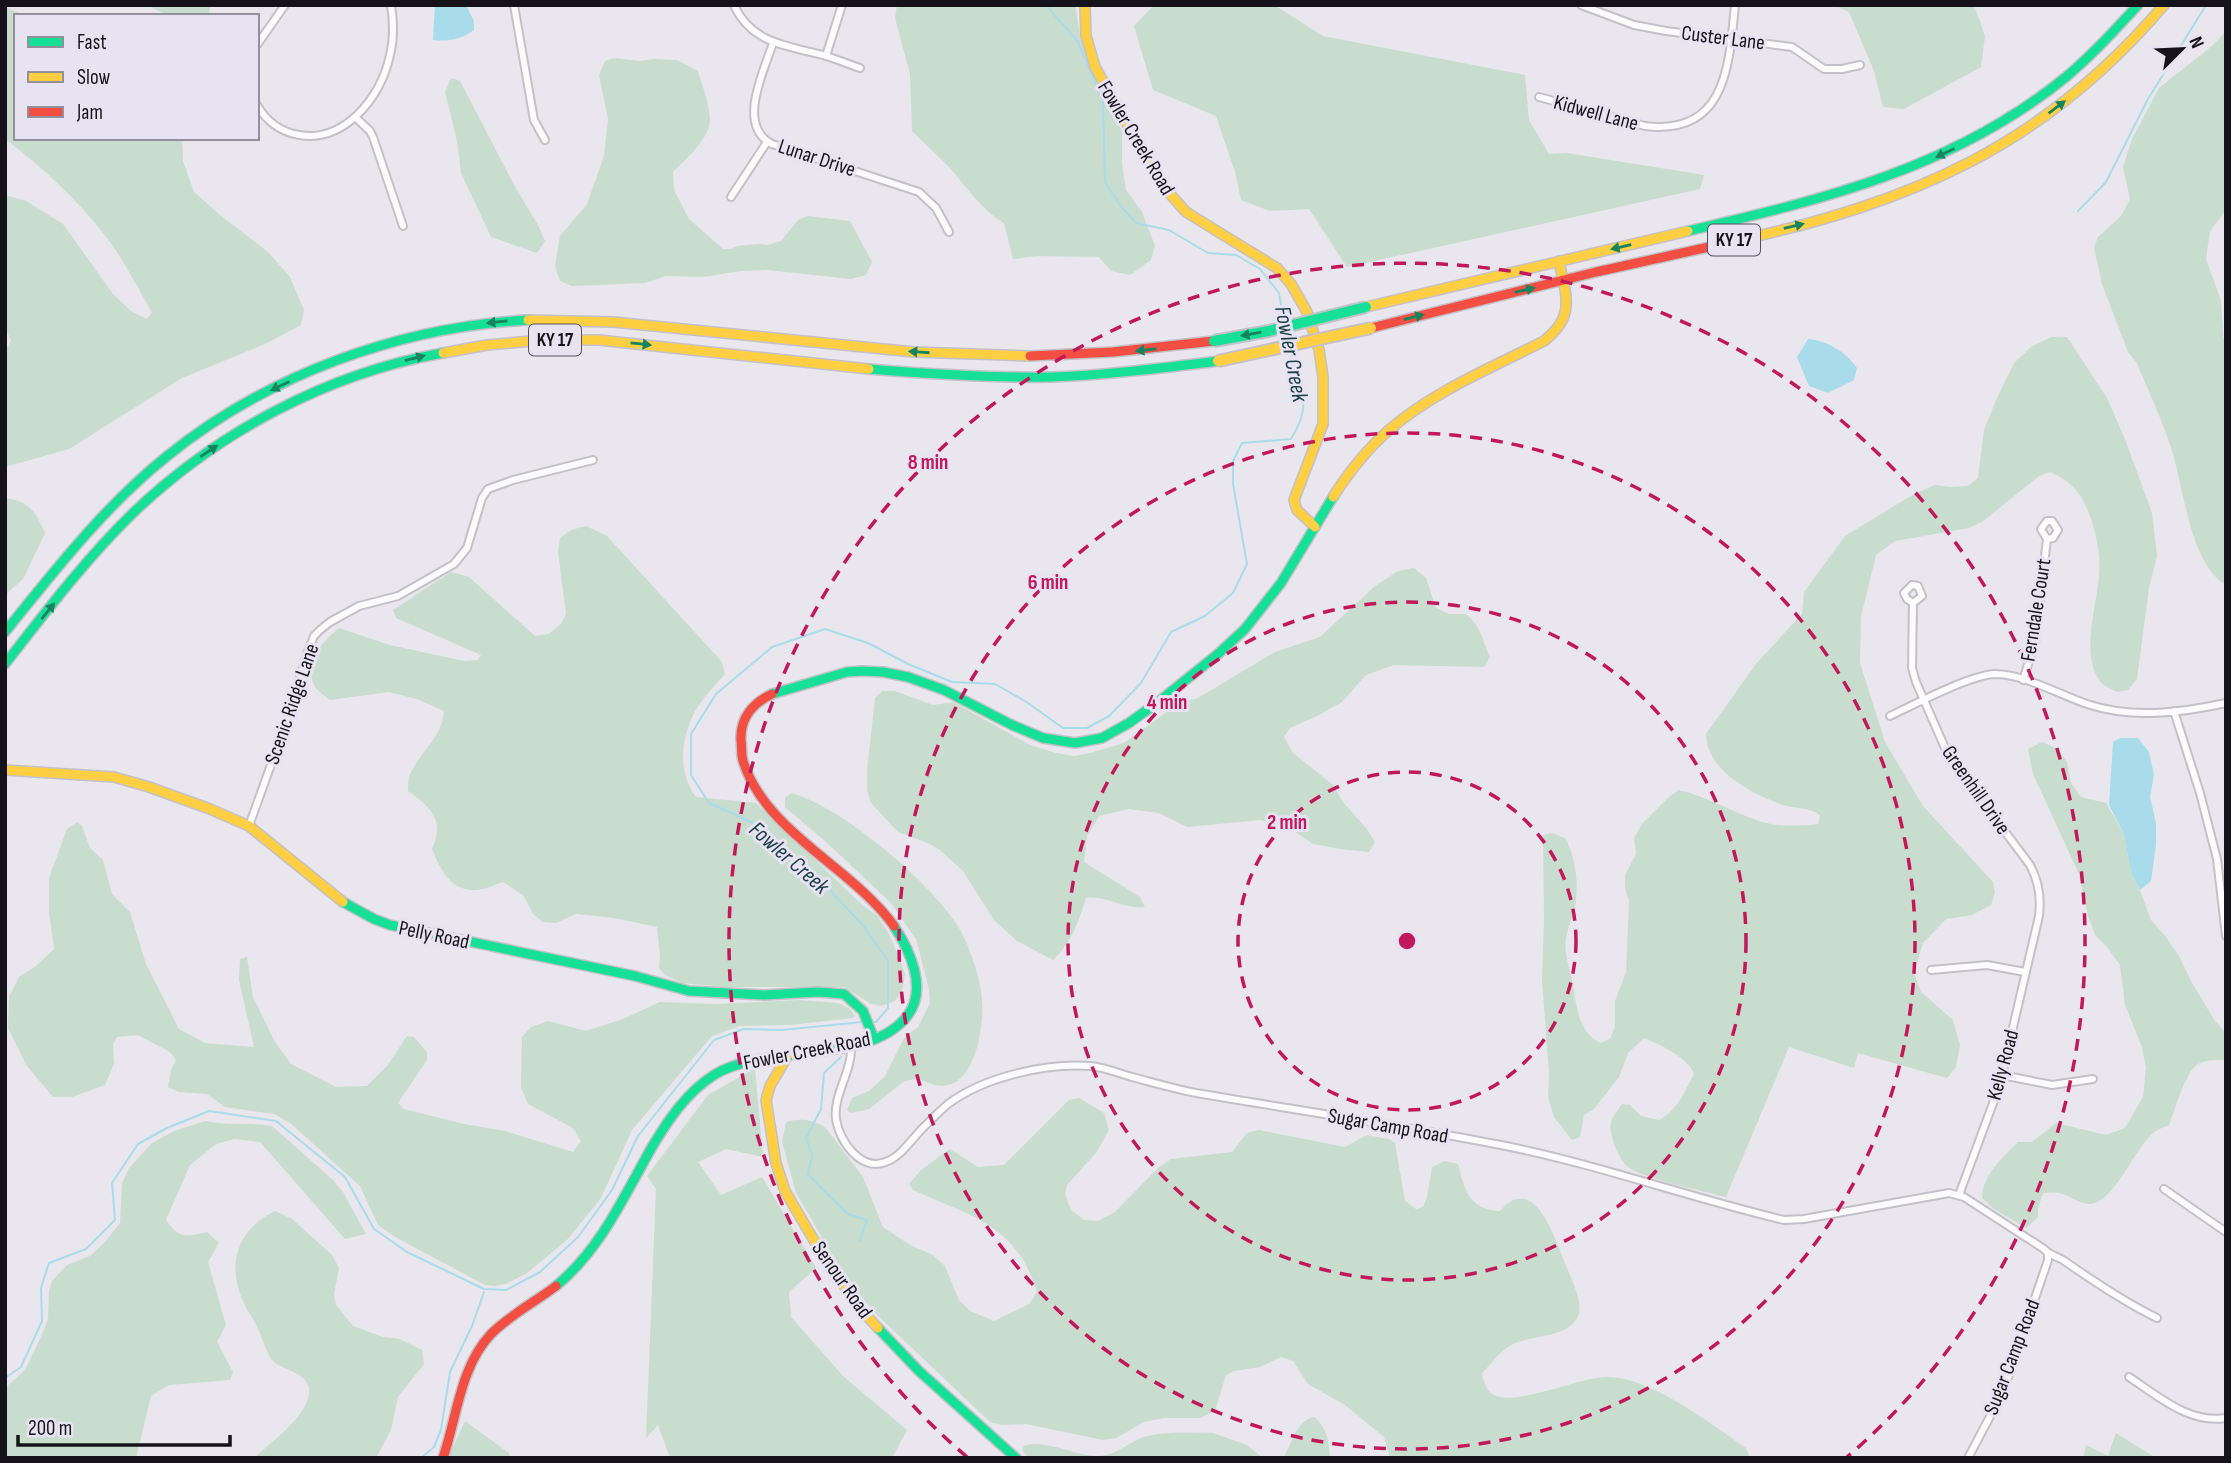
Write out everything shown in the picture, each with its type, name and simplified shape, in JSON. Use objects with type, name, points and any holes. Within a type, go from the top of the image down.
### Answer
[{"type":"main road","name":"Fowler Creek Road","points":[[1085,5],[1086,36],[1095,68],[1161,184],[1186,212],[1277,268],[1291,284],[1307,312],[1323,377],[1323,424],[1294,500],[1297,510],[1315,527]]},
{"type":"main road","name":"KY 17","points":[[5,632],[111,506],[192,437],[252,400],[303,376],[374,349],[478,324],[557,319],[618,321],[948,355],[1119,352],[1214,341],[1269,331],[1800,205],[1865,186],[1916,167],[1972,140],[2029,104],[2077,67],[2138,5]]},
{"type":"main road","name":"KY 17","points":[[5,664],[79,571],[119,527],[181,471],[247,427],[303,398],[351,378],[420,357],[513,341],[600,340],[901,372],[1009,377],[1119,372],[1218,361],[1371,328],[1810,223],[1884,201],[1937,179],[2001,146],[2069,98],[2122,51],[2164,5]]},
{"type":"main road","name":"Fowler Creek Road","points":[[443,1458],[466,1375],[481,1345],[500,1325],[566,1277],[590,1253],[681,1105],[705,1081],[730,1067],[874,1039],[892,1032],[905,1020],[911,1009],[916,996],[916,978],[912,963],[884,913],[774,812],[753,783],[741,755],[740,740],[745,716],[750,709],[769,695],[784,690],[847,673],[870,671],[896,675],[939,688],[1014,726],[1065,743],[1091,741],[1126,725],[1191,676],[1244,629],[1268,602],[1354,465],[1385,433],[1403,417],[1423,405],[1558,332],[1564,323],[1567,309],[1559,261]]},
{"type":"main road","name":"Pelly Road","points":[[5,770],[114,777],[173,795],[249,826],[346,904],[390,925],[635,976],[689,991],[764,995],[834,992],[844,995],[863,1011],[874,1039]]},
{"type":"main road","name":"Senour Road","points":[[788,1055],[770,1086],[766,1100],[779,1176],[794,1208],[829,1266],[865,1314],[919,1371],[1016,1458]]},
{"type":"street","points":[[259,42],[285,5]]},
{"type":"street","points":[[259,107],[275,125],[285,131],[309,136],[331,133],[355,117],[375,93],[389,61],[394,28],[391,5]]},
{"type":"street","points":[[514,5],[534,120],[545,140]]},
{"type":"street","points":[[734,5],[746,23],[773,43],[826,56],[860,68]]},
{"type":"street","points":[[826,56],[842,5]]},
{"type":"street","name":"Custer Lane","points":[[1581,5],[1634,25],[1792,47],[1824,69],[1833,71],[1860,65]]},
{"type":"street","name":"Kidwell Lane","points":[[1539,97],[1645,126],[1659,128],[1682,124],[1699,116],[1720,92],[1727,74],[1735,5]]},
{"type":"street","name":"Lunar Drive","points":[[773,43],[753,111],[755,125],[766,142],[919,192],[936,208],[949,232]]},
{"type":"street","points":[[355,117],[373,137],[403,226]]},
{"type":"street","points":[[730,197],[766,142]]},
{"type":"street","name":"Scenic Ridge Lane","points":[[249,826],[308,652],[320,629],[359,606],[398,596],[454,564],[467,548],[482,498],[488,489],[593,460]]},
{"type":"street","name":"Ferndale Court","points":[[2023,680],[2035,643],[2047,539]]},
{"type":"street","name":"Greenhill Drive","points":[[1913,603],[1912,668],[1923,701],[1953,764],[2034,872],[2040,900],[2035,931]]},
{"type":"street","points":[[1889,716],[1985,675],[2023,680],[2089,705],[2118,712],[2140,714],[2174,711],[2226,702]]},
{"type":"street","points":[[2174,711],[2217,859],[2226,936]]},
{"type":"street","name":"Kelly Road","points":[[1959,1195],[2002,1075],[2035,931]]},
{"type":"street","points":[[1931,970],[1987,965],[2025,972]]},
{"type":"street","name":"Sugar Camp Road","points":[[851,1044],[850,1064],[835,1115],[844,1143],[853,1153],[873,1164],[887,1162],[895,1156],[949,1104],[967,1093],[1026,1071],[1090,1066],[1188,1092],[1508,1147],[1784,1220],[1804,1219],[1949,1193],[1959,1195]]},
{"type":"street","points":[[2002,1075],[2052,1085],[2093,1079]]},
{"type":"street","points":[[2164,1189],[2226,1232]]},
{"type":"street","points":[[1959,1195],[2048,1254],[2057,1256],[2114,1294],[2157,1318]]},
{"type":"street","name":"Sugar Camp Road","points":[[1968,1458],[2003,1392],[2048,1254]]},
{"type":"street","points":[[2129,1377],[2183,1412],[2210,1420],[2226,1418]]},
{"type":"green space","points":[[148,5],[211,5],[209,14],[164,14]]},
{"type":"green space","points":[[897,5],[1075,5],[1081,41],[1122,131],[1122,163],[1126,190],[1142,212],[1155,246],[1151,260],[1130,275],[1111,271],[1099,257],[1037,256],[1013,259],[1004,223],[981,204],[949,167],[912,131],[910,74],[895,18]]},
{"type":"green space","points":[[1154,5],[1274,5],[1323,36],[1525,75],[1529,120],[1549,154],[1567,153],[1704,175],[1700,189],[1347,267],[1309,209],[1270,211],[1241,200],[1235,172],[1216,116],[1153,90],[1134,26]]},
{"type":"green space","points":[[1834,5],[1974,5],[1985,36],[1981,67],[1904,109],[1883,107],[1874,71],[1849,12]]},
{"type":"green space","points":[[5,7],[21,14],[14,14],[14,140],[182,140],[183,161],[194,192],[268,252],[290,277],[304,310],[301,325],[265,344],[182,378],[69,449],[5,467],[5,351],[11,341],[5,327],[5,195],[26,201],[63,224],[113,294],[132,312],[147,319],[152,312],[117,252],[81,207],[32,160],[5,139]]},
{"type":"green space","points":[[2226,31],[2226,210],[2210,231],[2206,259],[2221,301],[2226,344],[2226,585],[2204,560],[2196,542],[2167,437],[2137,363],[2128,352],[2102,284],[2094,247],[2098,237],[2121,216],[2130,199],[2123,167],[2132,139],[2159,88],[2212,46]]},
{"type":"green space","points":[[614,58],[640,61],[677,60],[698,71],[708,107],[709,127],[698,145],[673,172],[674,190],[689,219],[723,249],[768,245],[781,241],[799,219],[808,216],[850,221],[872,262],[866,275],[851,279],[768,270],[703,277],[666,276],[645,283],[572,286],[560,281],[555,266],[560,236],[587,204],[604,156],[608,119],[599,75],[605,61]]},
{"type":"green space","points":[[451,78],[460,81],[538,225],[545,241],[537,253],[491,237],[461,173],[457,141],[445,92]]},
{"type":"green space","points":[[2051,337],[2067,337],[2107,398],[2152,513],[2157,556],[2149,588],[2137,679],[2128,690],[2117,692],[2101,683],[2094,670],[2090,644],[2098,588],[2099,552],[2096,536],[2082,498],[2069,483],[2050,472],[2039,476],[1982,522],[1969,528],[1895,541],[1876,555],[1861,617],[1860,663],[1885,742],[1923,806],[1993,882],[1995,892],[1991,905],[1972,915],[1946,919],[1923,943],[1914,973],[1921,992],[1953,1020],[1960,1045],[1956,1067],[1947,1078],[1858,1053],[1854,1068],[1789,1047],[1726,1197],[1635,1171],[1628,1167],[1618,1152],[1610,1127],[1622,1104],[1630,1105],[1641,1116],[1659,1120],[1676,1106],[1694,1074],[1680,1057],[1644,1038],[1628,1053],[1619,1077],[1594,1109],[1584,1115],[1580,1137],[1572,1140],[1554,1117],[1548,1097],[1549,1073],[1542,980],[1543,835],[1552,833],[1565,838],[1572,854],[1576,871],[1576,898],[1566,938],[1566,952],[1581,1022],[1600,1043],[1610,1039],[1615,1027],[1615,1001],[1626,972],[1629,901],[1625,875],[1636,854],[1634,838],[1642,824],[1679,790],[1762,822],[1790,826],[1818,824],[1820,815],[1816,812],[1783,805],[1733,779],[1714,759],[1706,734],[1756,664],[1802,614],[1804,592],[1845,536],[1914,494],[1935,485],[1968,486],[1978,478],[1984,430],[2014,363],[2031,347]]},
{"type":"green space","points":[[5,498],[21,502],[31,509],[45,533],[23,579],[5,595]]},
{"type":"green space","points":[[586,526],[607,536],[722,662],[725,674],[698,706],[685,738],[684,769],[690,788],[696,797],[756,803],[878,917],[889,934],[905,974],[903,988],[895,1001],[881,1006],[871,1004],[844,987],[725,987],[682,983],[665,975],[659,968],[657,927],[576,914],[556,923],[543,922],[534,915],[523,895],[503,882],[478,890],[459,887],[447,877],[432,849],[437,830],[434,815],[408,791],[410,774],[440,728],[444,711],[417,699],[389,692],[330,700],[314,685],[311,668],[316,653],[339,628],[390,645],[464,661],[478,660],[481,655],[396,618],[393,610],[451,572],[469,577],[535,636],[549,634],[561,624],[566,614],[558,552],[560,538],[571,530]]},
{"type":"green space","points":[[1414,568],[1426,578],[1436,608],[1449,614],[1466,614],[1475,624],[1490,657],[1484,667],[1394,665],[1366,675],[1342,702],[1290,728],[1284,737],[1293,753],[1333,785],[1343,802],[1366,828],[1375,842],[1369,852],[1313,844],[1289,828],[1260,820],[1187,827],[1159,813],[1128,809],[1099,816],[1087,836],[1084,862],[1140,897],[1145,907],[1086,898],[1070,939],[1053,960],[1017,941],[994,920],[963,871],[940,850],[898,832],[871,803],[867,790],[867,770],[875,698],[882,691],[895,691],[933,705],[953,702],[1030,745],[1074,756],[1090,753],[1124,743],[1179,703],[1198,698],[1275,652],[1320,637],[1374,587],[1398,571]]},
{"type":"green space","points":[[2042,742],[2058,749],[2067,762],[2071,783],[2081,797],[2106,803],[2124,834],[2131,873],[2151,920],[2179,956],[2215,1021],[2226,1033],[2226,1060],[2205,1061],[2193,1068],[2169,1125],[2147,1139],[2116,1185],[2099,1201],[2082,1203],[2059,1193],[2043,1193],[2038,1217],[2026,1228],[1994,1209],[1982,1198],[1985,1182],[1994,1167],[2018,1142],[2032,1142],[2056,1123],[2106,1135],[2125,1128],[2143,1097],[2146,1068],[2142,1047],[2125,1005],[2120,965],[2095,935],[2079,874],[2033,774],[2028,749]]},
{"type":"green space","points":[[791,793],[837,815],[889,853],[936,898],[965,939],[978,978],[982,1011],[980,1037],[972,1062],[958,1081],[940,1086],[917,1078],[903,1082],[869,1109],[851,1113],[847,1110],[852,1098],[869,1091],[885,1076],[904,1038],[918,1027],[930,1003],[929,989],[916,939],[890,902],[785,807],[785,798]]},
{"type":"green space","points":[[77,822],[82,826],[90,848],[103,860],[112,894],[130,912],[146,964],[179,1029],[205,1043],[254,1047],[239,980],[240,959],[247,957],[253,997],[275,1042],[291,1064],[336,1087],[367,1086],[387,1066],[407,1036],[414,1037],[427,1052],[427,1060],[398,1103],[404,1109],[505,1131],[573,1152],[581,1141],[573,1128],[528,1104],[521,1088],[522,1037],[531,1027],[548,1021],[586,1031],[623,1019],[660,1002],[717,1004],[799,1000],[839,1003],[850,1009],[855,1016],[790,1025],[740,1026],[712,1036],[632,1130],[601,1198],[568,1239],[527,1273],[506,1284],[485,1285],[395,1237],[378,1225],[360,1186],[290,1123],[274,1114],[225,1107],[207,1094],[179,1092],[168,1087],[176,1060],[170,1052],[138,1035],[117,1037],[113,1044],[114,1064],[105,1085],[72,1097],[53,1097],[27,1066],[8,1028],[9,997],[19,977],[54,949],[49,912],[49,878],[67,829]]},
{"type":"green space","points":[[755,1068],[763,1157],[726,1149],[698,1162],[721,1195],[762,1177],[816,1268],[789,1292],[791,1317],[843,1376],[907,1430],[892,1458],[670,1458],[658,1425],[646,1438],[656,1189],[647,1176],[708,1095]]},
{"type":"green space","points":[[1079,1098],[1104,1113],[1109,1130],[1096,1153],[1067,1185],[1065,1194],[1071,1210],[1084,1220],[1098,1221],[1115,1212],[1158,1168],[1171,1159],[1232,1152],[1247,1133],[1259,1130],[1345,1147],[1367,1135],[1389,1139],[1395,1143],[1405,1201],[1416,1209],[1423,1207],[1427,1197],[1432,1167],[1444,1161],[1458,1164],[1466,1190],[1474,1202],[1481,1206],[1500,1211],[1512,1201],[1522,1199],[1532,1202],[1554,1235],[1577,1294],[1579,1314],[1568,1328],[1521,1341],[1504,1350],[1482,1374],[1488,1390],[1496,1396],[1520,1397],[1595,1378],[1624,1379],[1661,1393],[1698,1415],[1746,1448],[1750,1458],[1390,1458],[1384,1437],[1345,1405],[1308,1384],[1293,1361],[1281,1357],[1260,1367],[1226,1375],[1216,1408],[1209,1414],[1200,1418],[1164,1418],[1144,1422],[1116,1438],[1103,1440],[1026,1424],[1002,1425],[990,1422],[876,1314],[847,1280],[796,1193],[782,1142],[786,1122],[806,1120],[825,1127],[863,1177],[883,1227],[910,1245],[931,1254],[945,1266],[959,1300],[970,1311],[994,1321],[1029,1304],[1037,1292],[1017,1251],[1004,1237],[973,1216],[913,1190],[909,1184],[921,1170],[950,1149],[978,1167],[1004,1165],[1069,1100]]},
{"type":"green space","points":[[206,1121],[272,1126],[333,1180],[343,1192],[366,1234],[345,1239],[260,1142],[234,1139],[216,1144],[190,1165],[166,1220],[179,1233],[189,1235],[207,1232],[219,1243],[208,1262],[226,1325],[217,1342],[233,1372],[230,1380],[169,1385],[151,1396],[136,1458],[5,1458],[5,1388],[25,1370],[40,1339],[48,1319],[52,1281],[67,1265],[90,1256],[120,1223],[122,1183],[129,1168],[152,1143],[174,1131]]},
{"type":"green space","points":[[275,1211],[292,1219],[332,1255],[339,1268],[334,1294],[336,1305],[353,1326],[383,1337],[400,1339],[422,1350],[424,1364],[398,1397],[391,1430],[376,1458],[254,1458],[297,1417],[304,1408],[309,1388],[304,1379],[275,1363],[270,1356],[238,1287],[236,1261],[244,1237],[262,1218]]},
{"type":"green space","points":[[1315,1417],[1327,1436],[1330,1458],[1283,1458],[1299,1428],[1308,1419]]},
{"type":"green space","points":[[465,1421],[509,1453],[510,1458],[448,1458]]},
{"type":"green space","points":[[1213,1433],[1247,1445],[1263,1458],[1029,1458],[1022,1450],[1024,1446],[1041,1444],[1098,1456],[1156,1434]]},
{"type":"green space","points":[[2116,1433],[2156,1458],[2083,1458],[2086,1445],[2108,1456]]},
{"type":"water","points":[[435,5],[466,5],[474,21],[474,30],[455,39],[433,40]]},
{"type":"water","points":[[1808,339],[1829,345],[1847,357],[1857,368],[1854,380],[1828,393],[1809,386],[1797,357]]},
{"type":"water","points":[[2120,738],[2138,738],[2149,752],[2154,775],[2150,797],[2156,823],[2156,845],[2151,881],[2140,890],[2131,873],[2124,834],[2109,805],[2113,742]]},
{"type":"waterway","name":"Fowler Creek","points":[[1046,5],[1078,42],[1103,101],[1105,182],[1120,205],[1136,223],[1169,230],[1208,253],[1236,255],[1260,269],[1279,293],[1284,322]]},
{"type":"waterway","points":[[2078,211],[2106,182],[2148,99],[2206,5]]},
{"type":"waterway","name":"Fowler Creek","points":[[1286,331],[1288,343]]},
{"type":"waterway","name":"Fowler Creek","points":[[871,1022],[876,1022],[888,1008],[888,961],[862,924],[815,875],[758,825],[709,803],[691,775],[691,734],[716,694],[772,647],[825,629],[868,643],[908,664],[952,682],[995,684],[1063,728],[1087,728],[1109,716],[1141,683],[1171,632],[1205,616],[1233,593],[1247,564],[1233,484],[1233,461],[1242,443],[1291,439],[1298,426],[1303,405],[1290,352]]},
{"type":"waterway","name":"Fowler Creek","points":[[5,1378],[21,1367],[42,1321],[41,1288],[49,1263],[86,1249],[115,1220],[112,1183],[138,1144],[167,1128],[209,1111],[276,1121],[345,1177],[374,1229],[407,1252],[484,1289],[506,1290],[540,1272],[578,1237],[612,1190],[638,1136],[714,1040],[744,1029],[782,1030],[862,1022]]},
{"type":"waterway","points":[[841,1057],[824,1073],[821,1109],[806,1138],[812,1155],[808,1175],[848,1214],[867,1220],[860,1241]]},
{"type":"waterway","points":[[421,1458],[434,1447],[441,1430],[450,1372],[472,1326],[484,1292]]},
{"type":"traffic: fast","points":[[1688,231],[1838,192],[1886,176],[1979,135],[2066,77],[2138,5]]},
{"type":"traffic: fast","points":[[1214,341],[1269,331],[1366,307]]},
{"type":"traffic: fast","points":[[5,632],[81,540],[143,476],[205,428],[247,402],[291,379],[383,345],[431,333],[528,320]]},
{"type":"traffic: fast","points":[[5,664],[98,550],[132,514],[200,457],[237,433],[316,391],[400,362],[443,353]]},
{"type":"traffic: fast","points":[[869,369],[1052,377],[1218,361]]},
{"type":"traffic: fast","points":[[772,694],[847,672],[883,672],[908,677],[944,690],[1043,738],[1075,743],[1102,738],[1129,723],[1162,699],[1245,629],[1281,583],[1333,497]]},
{"type":"traffic: fast","points":[[343,902],[390,925],[635,976],[689,991],[764,995],[818,992],[844,994],[863,1011],[874,1039]]},
{"type":"traffic: fast","points":[[556,1286],[599,1239],[665,1127],[679,1107],[704,1082],[735,1065],[843,1048],[869,1041],[891,1031],[908,1015],[914,1004],[916,981],[910,957],[894,926]]},
{"type":"traffic: fast","points":[[878,1328],[919,1371],[1016,1458]]},
{"type":"traffic: slow","points":[[1085,5],[1086,36],[1095,67],[1161,184],[1186,212],[1277,268],[1291,284],[1307,312],[1319,350],[1323,377],[1323,424],[1294,500],[1297,510],[1315,527]]},
{"type":"traffic: slow","points":[[1736,241],[1861,208],[1918,186],[1971,161],[2023,131],[2071,96],[2118,54],[2164,5]]},
{"type":"traffic: slow","points":[[1366,307],[1688,231]]},
{"type":"traffic: slow","points":[[1333,497],[1366,453],[1406,416],[1464,381],[1544,341],[1554,332],[1561,323],[1566,305],[1559,261]]},
{"type":"traffic: slow","points":[[528,320],[613,322],[914,352],[1030,356]]},
{"type":"traffic: slow","points":[[1218,361],[1371,328]]},
{"type":"traffic: slow","points":[[443,353],[487,345],[543,340],[599,340],[869,369]]},
{"type":"traffic: slow","points":[[5,770],[114,777],[210,809],[249,826],[343,902]]},
{"type":"traffic: slow","points":[[788,1055],[770,1086],[766,1100],[776,1163],[785,1191],[829,1266],[878,1328]]},
{"type":"traffic: jam","points":[[1371,328],[1596,272],[1736,241]]},
{"type":"traffic: jam","points":[[1030,356],[1113,352],[1214,341]]},
{"type":"traffic: jam","points":[[772,694],[749,712],[741,732],[743,761],[754,786],[789,829],[856,885],[894,926]]},
{"type":"traffic: jam","points":[[443,1458],[466,1377],[481,1347],[506,1321],[556,1286]]}]
